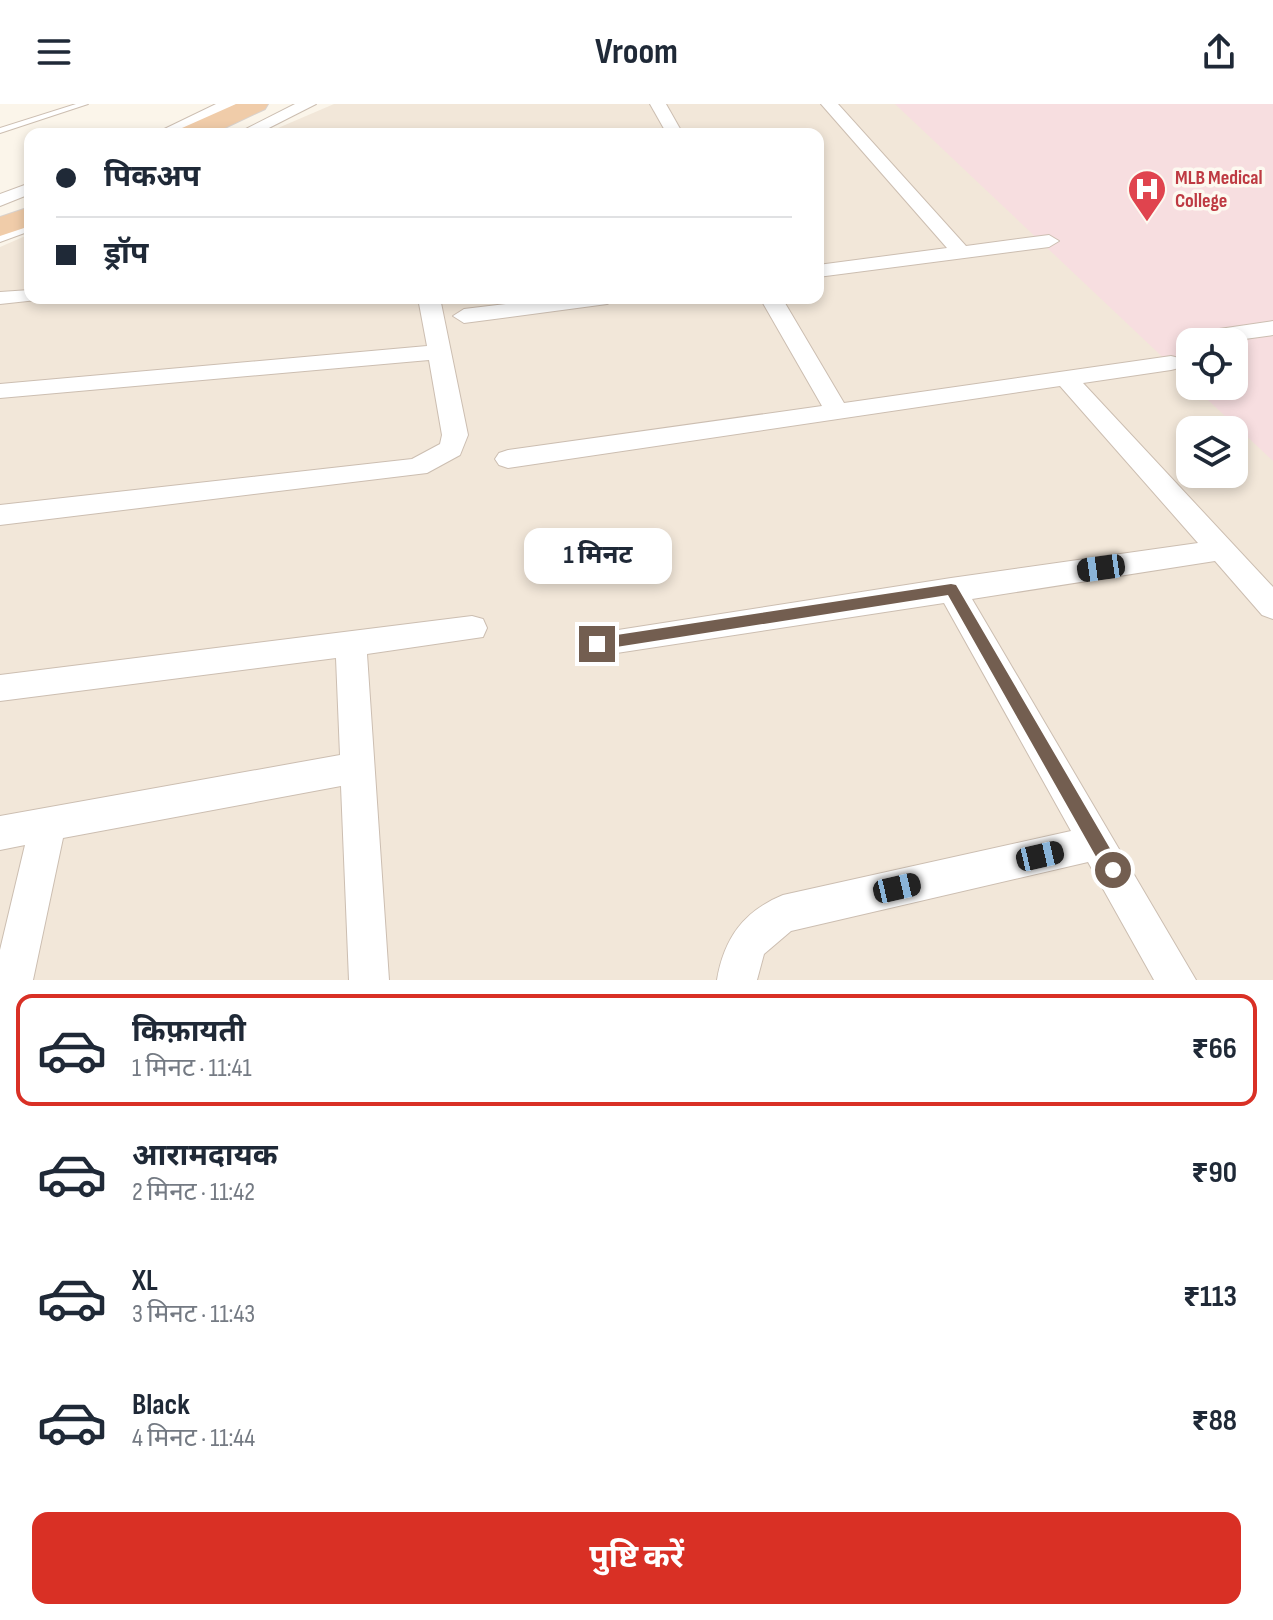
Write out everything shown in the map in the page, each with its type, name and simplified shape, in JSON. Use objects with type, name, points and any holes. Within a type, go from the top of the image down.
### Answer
[{"type":"highway","points":[[204,128],[256,104]]},
{"type":"highway","points":[[236,128],[286,104]]},
{"type":"highway","points":[[0,212],[24,203]]},
{"type":"highway","points":[[0,227],[24,218]]},
{"type":"street","points":[[175,128],[229,104]]},
{"type":"street","points":[[257,128],[308,104]]},
{"type":"street","points":[[658,104],[672,128]]},
{"type":"street","points":[[829,104],[961,252]]},
{"type":"street","points":[[0,200],[24,190]]},
{"type":"street","points":[[0,236],[24,226]]},
{"type":"street","points":[[824,270],[1049,241]]},
{"type":"street","points":[[0,298],[24,296]]},
{"type":"street","points":[[0,515],[418,467],[451,449],[455,435],[430,304]]},
{"type":"street","points":[[464,316],[537,304]]},
{"type":"street","points":[[775,304],[837,411]]},
{"type":"street","points":[[1248,332],[1273,328]]},
{"type":"street","points":[[0,391],[439,352]]},
{"type":"street","points":[[508,459],[1171,363]]},
{"type":"street","points":[[1065,378],[1273,607]]},
{"type":"street","points":[[597,644],[1221,550]]},
{"type":"street","points":[[951,589],[1176,980]]},
{"type":"street","points":[[0,688],[472,628]]},
{"type":"street","points":[[351,643],[369,980]]},
{"type":"street","points":[[0,833],[358,767]]},
{"type":"street","points":[[13,980],[48,825]]},
{"type":"street","points":[[737,980],[740,956],[757,931],[783,914],[1097,843]]},
{"type":"lane","points":[[0,131],[84,104]]},
{"type":"shaded area","points":[[334,104],[1273,104],[1273,980],[0,980],[0,247],[24,237],[24,304],[824,304],[824,128],[278,128]]},
{"type":"shaded area","name":"MLB Medical College","points":[[895,104],[1273,104],[1273,461],[1248,438],[1248,416],[1225,416],[1208,400],[1248,400],[1248,328],[1176,328],[1176,370]]},
{"type":"place","name":"MLB Medical College","points":[[1147,223]]},
{"type":"route","points":[[597,644],[951,589],[1113,870]]}]
